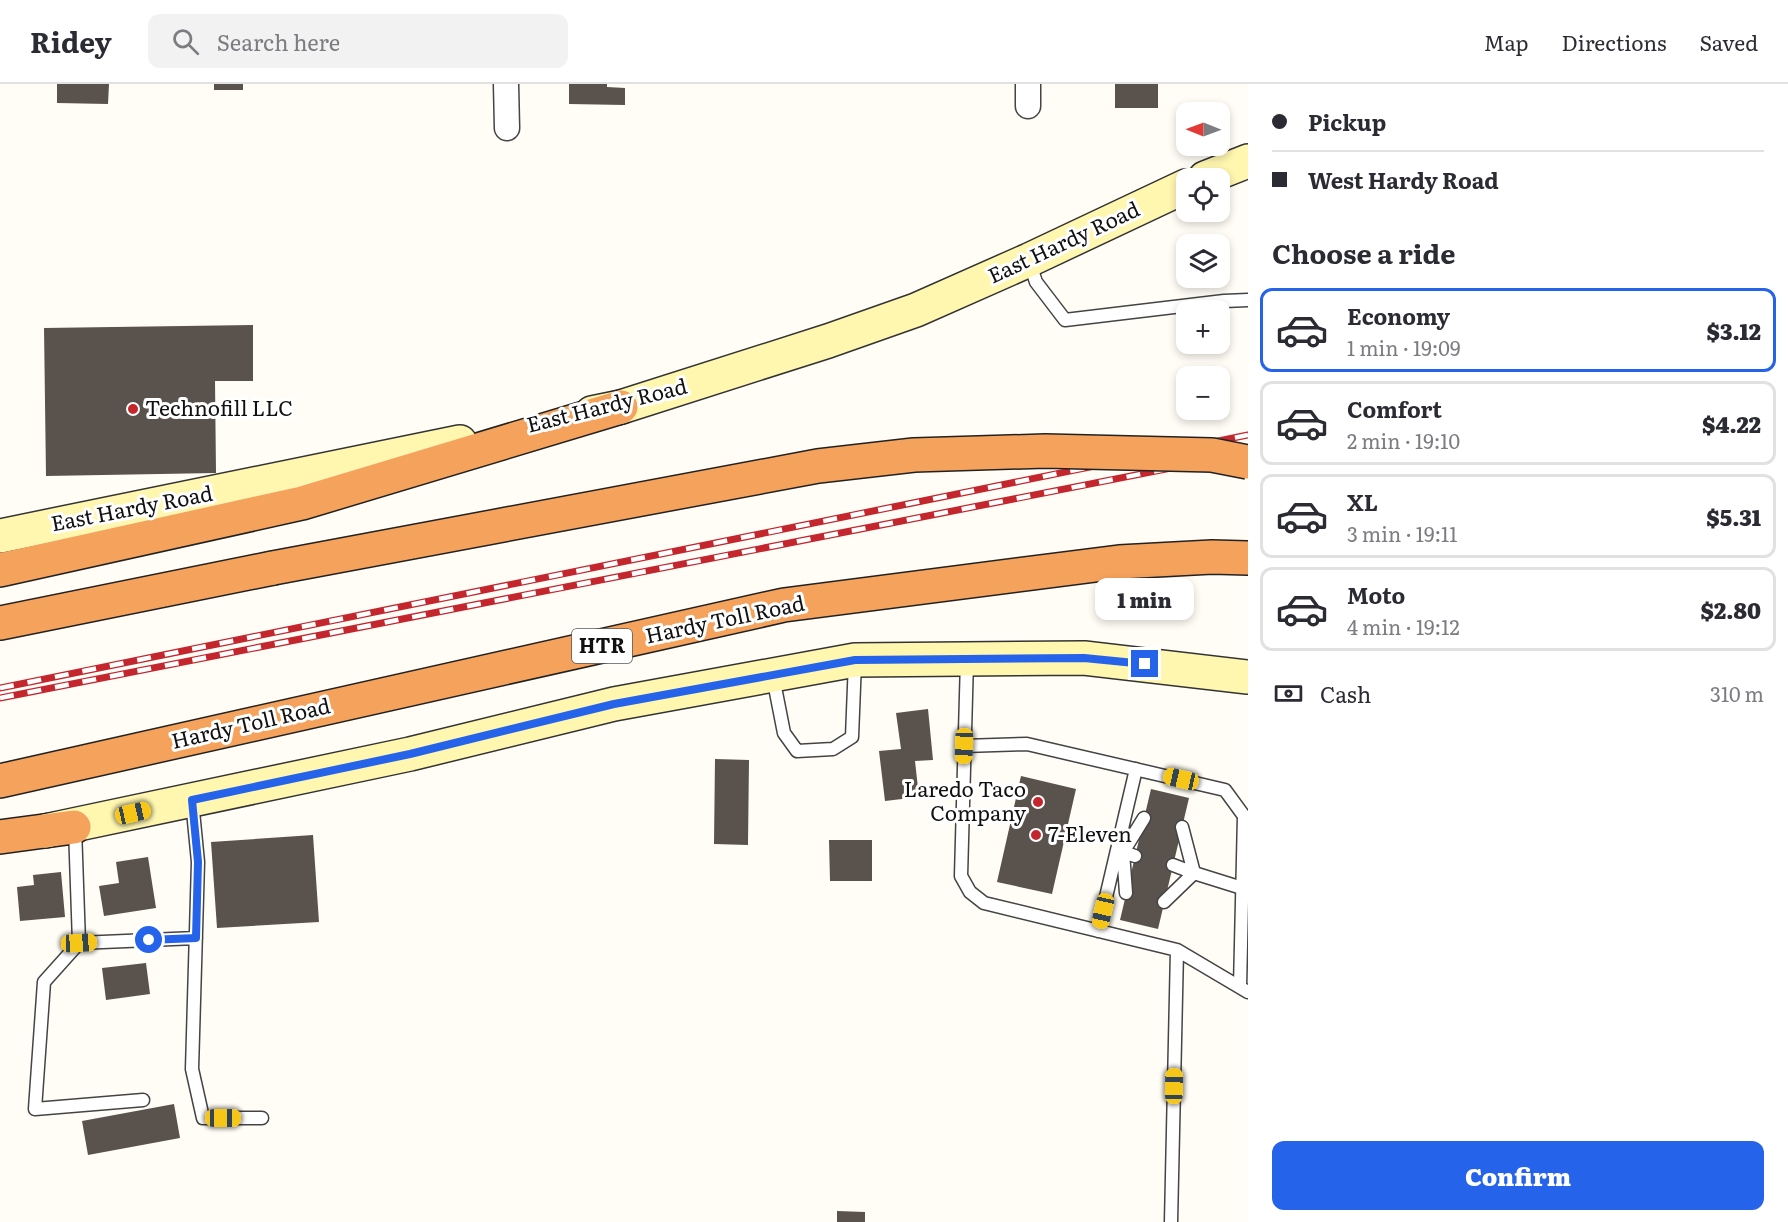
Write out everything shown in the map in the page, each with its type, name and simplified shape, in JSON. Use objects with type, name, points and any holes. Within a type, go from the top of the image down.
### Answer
[{"type":"highway","points":[[0,570],[302,503],[621,407]]},
{"type":"highway","points":[[0,623],[273,568],[818,466],[914,455],[1057,452],[1212,455],[1248,462]]},
{"type":"highway","name":"Hardy Toll Road","points":[[0,781],[784,605],[1119,562],[1212,557],[1248,558]]},
{"type":"highway","points":[[0,838],[74,826]]},
{"type":"main road","points":[[1230,168],[1248,161]]},
{"type":"main road","name":"East Hardy Road","points":[[0,534],[444,446],[621,407],[916,310],[1176,191]]},
{"type":"main road","points":[[74,826],[410,754],[614,704],[855,660],[1084,658],[1248,677]]},
{"type":"street","points":[[507,84],[507,128]]},
{"type":"lane","points":[[1029,260],[1036,282],[1065,320],[1248,300]]},
{"type":"lane","points":[[967,658],[961,876],[970,892],[984,903],[1177,950],[1244,989]]},
{"type":"lane","points":[[773,675],[784,733],[797,751],[833,749],[852,737],[855,660]]},
{"type":"lane","points":[[964,746],[1027,744],[1225,790],[1244,816],[1242,888],[1244,989]]},
{"type":"lane","points":[[1126,893],[1125,853],[1136,769]]},
{"type":"lane","points":[[192,800],[198,862],[192,1069],[203,1118],[262,1118]]},
{"type":"lane","points":[[1098,931],[1125,853],[1144,818]]},
{"type":"lane","points":[[74,826],[79,943],[44,982],[35,1109],[143,1100]]},
{"type":"lane","points":[[1182,827],[1194,873]]},
{"type":"lane","points":[[1173,865],[1242,888]]},
{"type":"lane","points":[[1164,902],[1194,873]]},
{"type":"lane","points":[[79,943],[196,938]]},
{"type":"lane","points":[[1171,1222],[1177,950]]},
{"type":"building","points":[[57,84],[109,84],[108,104],[57,103]]},
{"type":"building","points":[[214,84],[243,84],[243,90],[214,90]]},
{"type":"building","points":[[569,84],[607,84],[607,87],[625,88],[625,105],[569,104]]},
{"type":"building","points":[[1115,84],[1158,84],[1158,108],[1115,108]]},
{"type":"building","points":[[253,325],[253,381],[215,381],[216,473],[46,476],[44,328]]},
{"type":"building","points":[[928,709],[933,760],[915,761],[919,797],[885,801],[879,751],[901,749],[896,713]]},
{"type":"building","points":[[715,759],[749,760],[748,845],[714,844]]},
{"type":"building","name":"7-Eleven","points":[[1021,776],[1076,789],[1052,894],[997,882]]},
{"type":"building","name":"7-Eleven","points":[[1151,789],[1189,798],[1158,929],[1120,920]]},
{"type":"building","points":[[313,835],[319,922],[217,928],[211,842]]},
{"type":"building","points":[[829,840],[872,840],[872,881],[830,881]]},
{"type":"building","points":[[148,857],[156,908],[104,916],[99,886],[119,883],[116,862]]},
{"type":"building","points":[[61,872],[65,917],[20,921],[17,887],[34,885],[33,875]]},
{"type":"building","points":[[146,963],[150,994],[106,1000],[102,968]]},
{"type":"building","points":[[174,1104],[180,1138],[88,1155],[82,1121]]},
{"type":"building","points":[[837,1211],[865,1212],[865,1222],[837,1222]]},
{"type":"railway","points":[[0,688],[1248,435]]},
{"type":"railway","points":[[0,698],[1248,453]]},
{"type":"place","name":"Technofill LLC","points":[[133,409]]},
{"type":"place","name":"Laredo Taco Company","points":[[1038,802]]},
{"type":"place","name":"7-Eleven","points":[[1036,835]]},
{"type":"route","points":[[149,940],[196,938],[198,862],[192,800],[410,754],[614,704],[855,660],[1084,658],[1145,664]]}]
